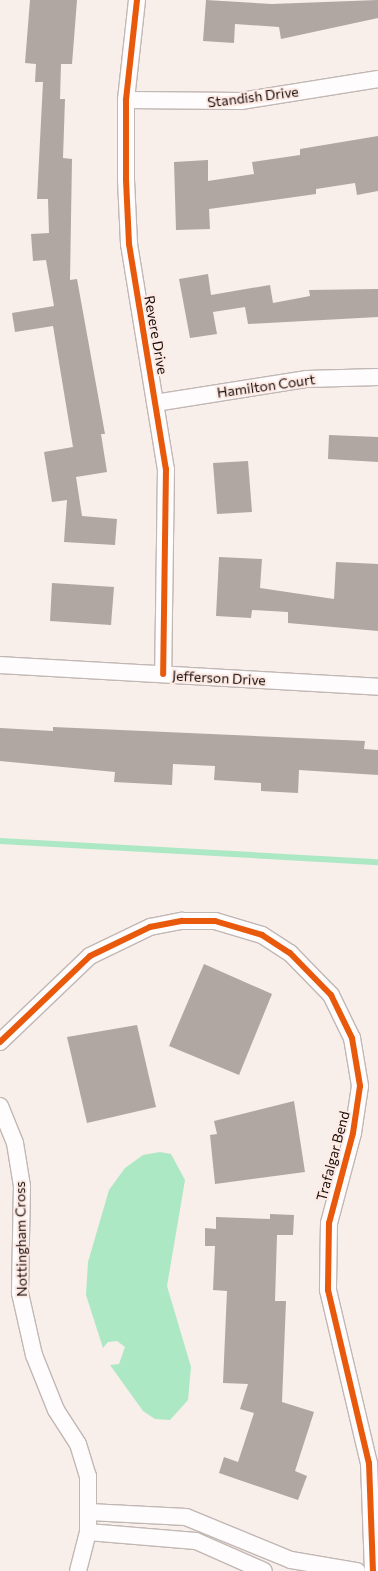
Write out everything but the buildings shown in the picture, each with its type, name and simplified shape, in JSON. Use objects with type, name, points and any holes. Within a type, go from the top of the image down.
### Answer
[{"type":"street","name":"Revere Drive","points":[[137,0],[126,100],[129,244],[155,403],[168,517],[164,674]]},
{"type":"street","name":"Standish Drive","points":[[126,100],[240,101],[378,79]]},
{"type":"street","name":"Hamilton Court","points":[[155,403],[307,379],[378,377]]},
{"type":"street","name":"Jefferson Drive","points":[[0,665],[378,687]]},
{"type":"street","name":"Trafalgar Bend","points":[[0,1042],[90,956],[150,927],[182,921],[215,921],[262,935],[290,953],[331,995],[352,1038],[360,1086],[353,1134],[329,1223],[328,1290],[369,1463],[373,1571]]},
{"type":"street","name":"Nottingham Cross","points":[[0,1106],[15,1143],[22,1186],[20,1293],[34,1355],[56,1410],[78,1444],[88,1476],[88,1532],[78,1571]]},
{"type":"street","points":[[88,1512],[186,1517],[291,1560],[357,1571]]},
{"type":"street","points":[[88,1532],[196,1541],[264,1571]]},
{"type":"shaded area","points":[[160,1152],[171,1154],[185,1180],[167,1286],[191,1367],[188,1400],[170,1420],[155,1419],[143,1411],[110,1365],[119,1364],[125,1347],[117,1341],[108,1342],[103,1348],[86,1295],[88,1262],[109,1190],[125,1168],[143,1155]]},
{"type":"waterway","points":[[0,841],[378,862]]},
{"type":"cycle path","points":[[137,0],[126,100],[126,180],[129,244],[166,469],[163,674]]},
{"type":"cycle path","points":[[0,1042],[90,956],[150,927],[182,921],[215,921],[262,935],[290,953],[331,995],[352,1038],[360,1086],[353,1133],[329,1223],[328,1290],[369,1463],[373,1571]]}]
